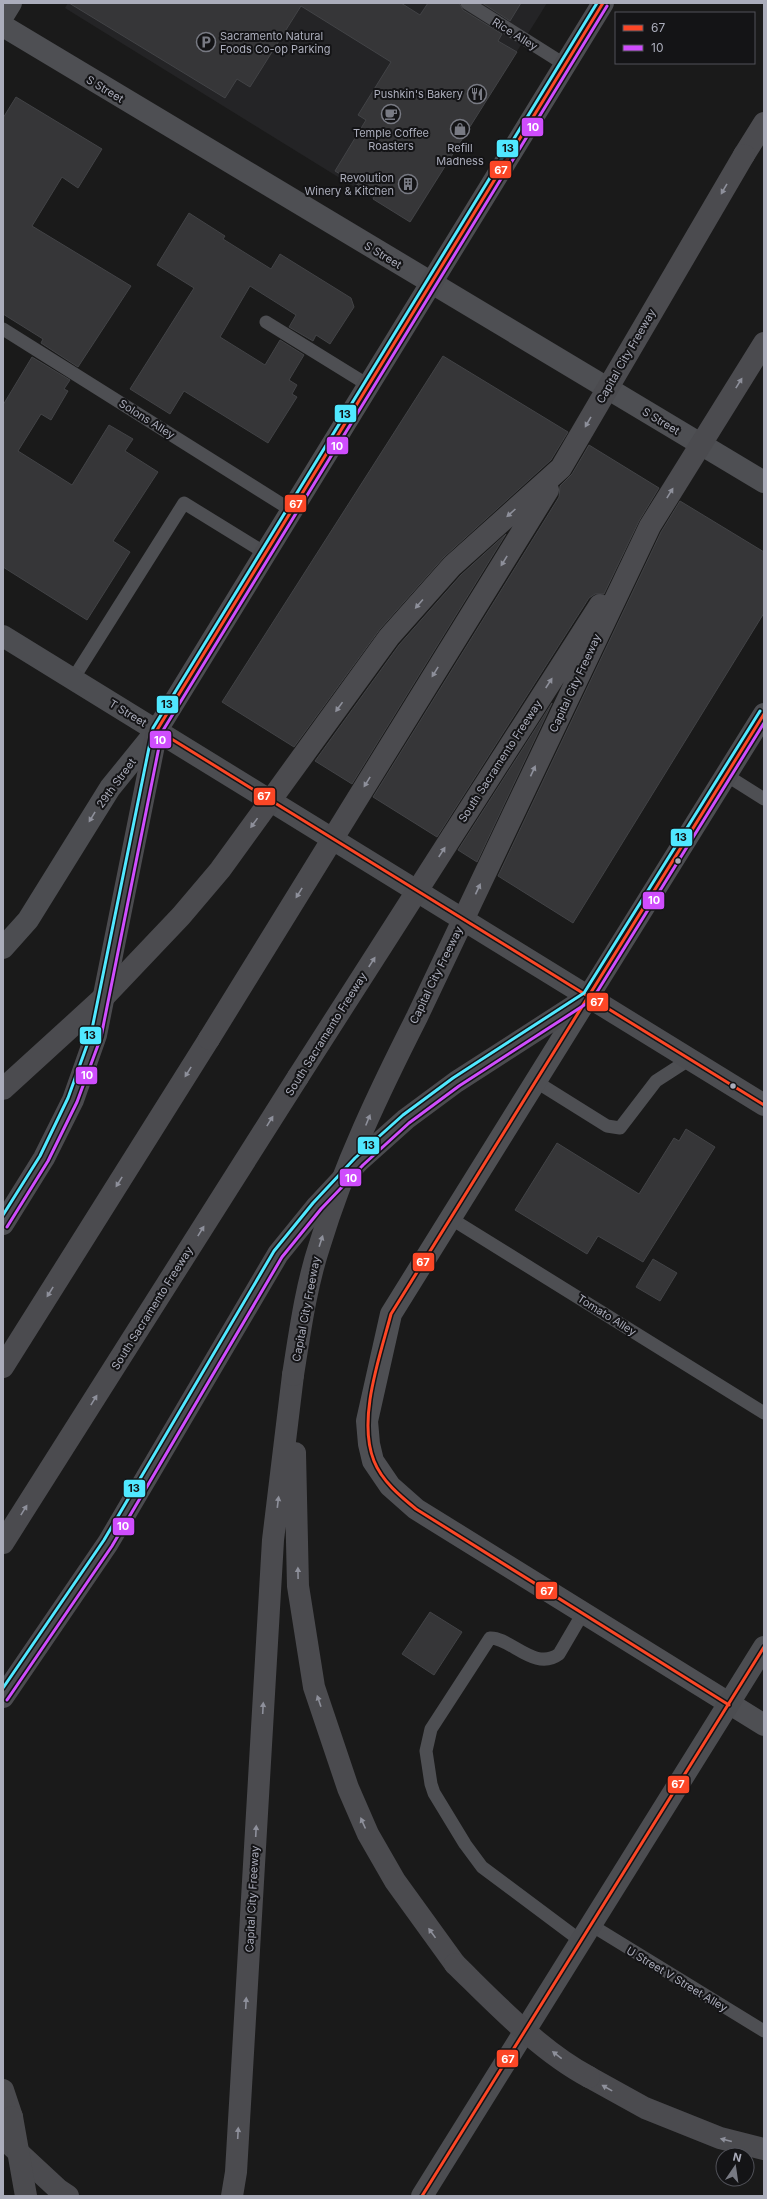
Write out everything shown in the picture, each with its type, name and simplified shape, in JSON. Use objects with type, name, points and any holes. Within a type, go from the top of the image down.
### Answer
[{"type":"highway","name":"Capital City Freeway","points":[[3,1089],[105,996],[181,916],[220,870],[389,637],[452,566],[561,468],[764,123]]},
{"type":"highway","name":"Capital City Freeway","points":[[232,2196],[236,2172],[273,1540],[293,1375],[306,1296],[320,1244],[378,1093],[420,1010],[650,526],[764,343]]},
{"type":"highway","points":[[3,1367],[209,1039],[561,468]]},
{"type":"highway","name":"South Sacramento Freeway","points":[[3,1543],[298,1077],[650,526]]},
{"type":"highway","points":[[3,1224],[44,1158],[73,1100],[96,1035],[116,928],[157,730]]},
{"type":"highway","points":[[3,1697],[108,1543],[278,1254],[317,1206],[359,1161],[406,1120],[456,1082],[588,997]]},
{"type":"highway","points":[[293,1375],[298,1586],[314,1687],[348,1788],[368,1834],[394,1880],[455,1964],[516,2023],[577,2071],[645,2108],[720,2138],[764,2149]]},
{"type":"highway","points":[[3,2090],[12,2117],[26,2196]]},
{"type":"highway","points":[[3,2138],[59,2190],[68,2196]]},
{"type":"main road","name":"29th Street","points":[[3,948],[28,920],[110,788],[157,730],[564,64],[603,3]]},
{"type":"main road","name":"T Street","points":[[3,636],[764,1105]]},
{"type":"main road","points":[[588,997],[764,714]]},
{"type":"main road","points":[[422,2196],[764,1647]]},
{"type":"street","points":[[3,16],[11,3]]},
{"type":"street","name":"S Street","points":[[3,26],[430,284],[764,482]]},
{"type":"street","points":[[588,997],[391,1314],[367,1421],[369,1444],[374,1461],[390,1486],[416,1509],[729,1705],[764,1725]]},
{"type":"lane","name":"Rice Alley","points":[[467,3],[564,64]]},
{"type":"lane","points":[[266,322],[368,385]]},
{"type":"lane","name":"Solons Alley","points":[[3,329],[292,510]]},
{"type":"lane","points":[[73,679],[184,503],[265,553]]},
{"type":"lane","points":[[726,775],[764,799]]},
{"type":"lane","points":[[535,1081],[606,1126],[620,1128],[656,1081],[690,1059]]},
{"type":"lane","name":"Tomato Alley","points":[[450,1218],[764,1413]]},
{"type":"lane","name":"U Street V Street Alley","points":[[583,1613],[559,1654],[554,1658],[546,1659],[521,1653],[496,1638],[490,1638],[431,1728],[426,1751],[428,1775],[434,1793],[482,1867],[586,1933],[764,2031]]},
{"type":"shaded area","points":[[68,3],[547,3],[411,222],[65,8]]},
{"type":"building","points":[[69,3],[401,3],[420,15],[428,3],[459,3],[463,10],[502,34],[498,41],[517,52],[410,222],[373,199],[375,195],[335,171],[366,120],[358,115],[391,62],[301,6],[250,87],[237,79],[225,98]]},
{"type":"building","points":[[482,3],[521,3],[510,21]]},
{"type":"building","points":[[16,97],[102,149],[78,188],[62,177],[32,226],[131,286],[78,367],[41,343],[43,339],[3,314],[3,118]]},
{"type":"building","points":[[189,213],[225,236],[223,239],[271,269],[280,254],[351,298],[354,307],[330,344],[316,335],[313,341],[289,327],[296,315],[250,286],[220,337],[265,365],[280,340],[304,355],[289,380],[297,385],[292,394],[297,397],[268,443],[184,391],[170,414],[130,389],[194,288],[157,265]]},
{"type":"building","points":[[443,356],[568,432],[551,460],[444,557],[380,629],[294,747],[222,702]]},
{"type":"building","points":[[32,357],[70,380],[64,389],[68,391],[51,420],[41,414],[18,451],[72,485],[109,425],[133,439],[125,451],[158,472],[113,541],[130,552],[87,620],[3,567],[3,405]]},
{"type":"building","points":[[589,445],[659,488],[639,521],[604,594],[595,594],[589,598],[437,837],[373,797],[559,497],[560,486],[572,474]]},
{"type":"building","points":[[680,501],[764,552],[764,613],[573,923],[498,876],[661,532]]},
{"type":"building","points":[[506,534],[352,784],[315,761],[399,645],[461,575]]},
{"type":"building","points":[[552,703],[477,862],[458,850]]},
{"type":"building","points":[[686,1129],[715,1147],[643,1262],[598,1236],[587,1254],[515,1210],[557,1143],[639,1194],[674,1138],[679,1141]]},
{"type":"building","points":[[653,1259],[677,1273],[660,1301],[636,1287]]},
{"type":"building","points":[[430,1612],[462,1632],[434,1675],[402,1654]]},
{"type":"transit line","name":"13","points":[[3,1215],[40,1156],[68,1098],[91,1034],[153,728],[597,3]]},
{"type":"transit line","name":"67","points":[[603,3],[157,730],[764,1105]]},
{"type":"transit line","name":"10","points":[[7,1227],[48,1161],[77,1102],[101,1037],[162,732],[607,6]]},
{"type":"transit line","name":"13","points":[[3,1688],[104,1540],[274,1251],[313,1203],[355,1158],[403,1115],[453,1078],[584,993],[760,711]]},
{"type":"transit line","name":"67","points":[[729,1705],[416,1509],[392,1488],[377,1468],[369,1444],[368,1426],[369,1407],[376,1368],[391,1314],[764,714]]},
{"type":"transit line","name":"10","points":[[7,1700],[112,1546],[282,1257],[321,1209],[363,1165],[409,1123],[459,1086],[592,1000],[764,723]]},
{"type":"transit line","name":"67","points":[[422,2196],[764,1647]]},
{"type":"place","name":"Sacramento Natural Foods Co-op Parking","points":[[206,42]]},
{"type":"place","name":"Pushkin's Bakery","points":[[477,94]]},
{"type":"place","name":"Temple Coffee Roasters","points":[[391,114]]},
{"type":"place","name":"Refill Madness","points":[[460,129]]},
{"type":"place","name":"Revolution Winery & Kitchen","points":[[408,184]]}]
